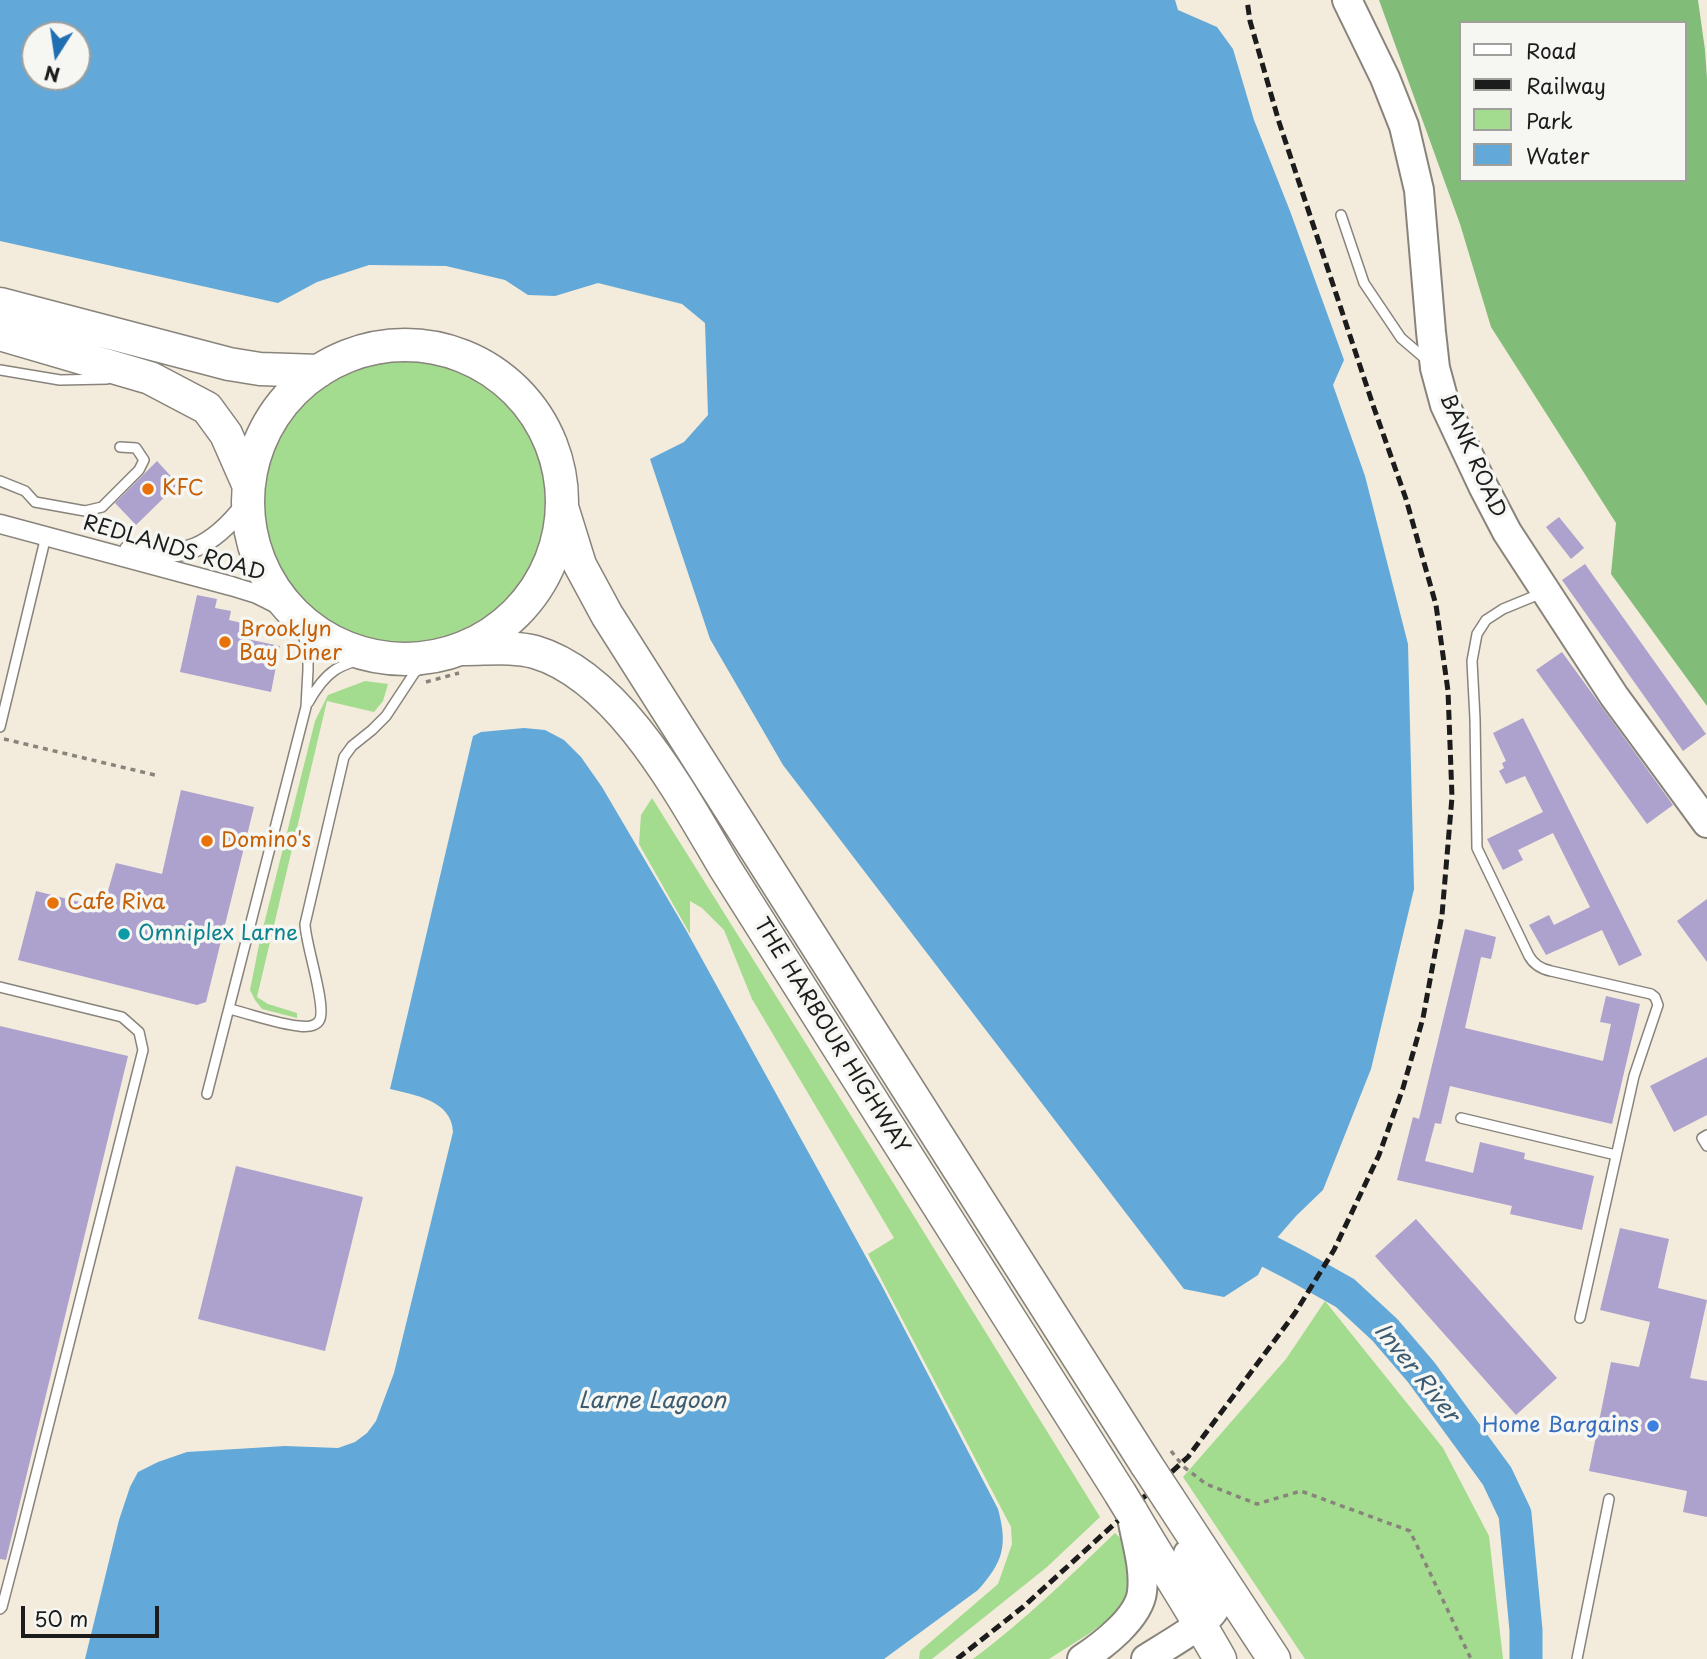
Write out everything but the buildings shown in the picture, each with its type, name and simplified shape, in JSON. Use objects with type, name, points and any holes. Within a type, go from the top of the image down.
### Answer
[{"type":"highway","points":[[0,304],[229,365],[319,371]]},
{"type":"highway","points":[[0,334],[150,378],[206,408],[226,434],[247,494]]},
{"type":"highway","points":[[293,614],[269,582],[253,548],[248,526],[247,494],[254,454],[264,430],[296,388],[346,355],[370,348],[401,346],[428,347],[455,353],[485,365],[506,379],[524,396],[538,416],[557,461],[562,484],[559,533],[541,581],[511,617],[455,660]]},
{"type":"highway","points":[[562,507],[580,565],[607,615],[1086,1369],[1147,1485],[1274,1659]]},
{"type":"highway","name":"THE HARBOUR HIGHWAY","points":[[293,614],[332,640],[375,656],[408,661],[455,660],[513,648],[535,652],[566,665],[598,691],[638,732],[680,792],[724,868],[1147,1485]]},
{"type":"highway","points":[[1147,1485],[1164,1568],[1201,1624],[1220,1659]]},
{"type":"main road","name":"BANK ROAD","points":[[1347,0],[1385,78],[1404,126],[1419,190],[1435,368],[1445,405],[1507,532],[1614,696],[1707,823]]},
{"type":"main road","points":[[1082,1659],[1116,1633],[1130,1618],[1142,1596],[1147,1485]]},
{"type":"main road","points":[[1146,1659],[1201,1624]]},
{"type":"street","name":"REDLANDS ROAD","points":[[46,536],[137,551],[191,550],[221,533],[247,494]]},
{"type":"street","name":"REDLANDS ROAD","points":[[0,524],[232,586],[257,594],[293,614]]},
{"type":"lane","points":[[1340,215],[1364,283],[1401,338],[1435,368]]},
{"type":"lane","points":[[0,370],[60,380],[150,378]]},
{"type":"lane","points":[[0,480],[24,491],[35,502],[85,511],[102,508],[139,470],[144,460],[136,448],[120,447]]},
{"type":"lane","points":[[0,480],[20,481]]},
{"type":"lane","points":[[0,727],[46,536]]},
{"type":"lane","points":[[1545,592],[1503,609],[1488,619],[1480,628],[1475,643],[1472,665],[1477,786],[1476,841],[1480,856],[1534,963],[1550,971],[1651,994],[1657,1000],[1657,1010],[1634,1076],[1580,1318]]},
{"type":"lane","points":[[207,1094],[306,707],[308,654],[293,614]]},
{"type":"lane","points":[[306,707],[316,688],[331,672],[351,662],[375,656]]},
{"type":"lane","points":[[229,1009],[299,1027],[313,1025],[319,1021],[321,1001],[306,940],[305,924],[345,754],[386,716],[415,673],[455,660]]},
{"type":"lane","points":[[0,987],[122,1017],[139,1032],[142,1049],[0,1609]]},
{"type":"lane","points":[[1461,1118],[1616,1155]]},
{"type":"lane","points":[[1707,1135],[1702,1138],[1707,1146]]},
{"type":"lane","points":[[1577,1659],[1609,1499]]},
{"type":"path","points":[[403,688],[455,660]]},
{"type":"path","points":[[0,738],[155,775]]},
{"type":"path","points":[[1147,1485],[1184,1467],[1206,1484],[1257,1504],[1301,1491],[1410,1531],[1471,1659]]},
{"type":"green space","points":[[1379,0],[1698,0],[1707,79],[1707,706],[1611,574],[1616,523],[1491,327],[1460,224]]},
{"type":"green space","points":[[403,359],[444,365],[470,376],[493,391],[513,411],[528,434],[539,460],[545,501],[539,542],[528,568],[513,591],[493,611],[470,626],[444,637],[403,643],[362,637],[336,626],[313,611],[293,591],[278,568],[267,542],[261,501],[267,460],[278,434],[293,411],[313,391],[336,376],[362,365]]},
{"type":"green space","points":[[365,681],[388,684],[383,701],[374,712],[327,701],[257,997],[268,1004],[297,1013],[297,1018],[262,1009],[250,990],[315,721],[328,695]]},
{"type":"green space","points":[[652,798],[1100,1517],[1047,1567],[932,1659],[919,1659],[920,1651],[998,1584],[1012,1544],[1011,1527],[868,1254],[894,1238],[752,999],[724,930],[702,908],[690,901],[690,934],[639,844],[641,815]]},
{"type":"green space","points":[[1325,1301],[1443,1448],[1489,1536],[1503,1659],[1305,1659],[1183,1477],[1286,1359]]},
{"type":"green space","points":[[1115,1533],[1122,1540],[1130,1566],[1130,1581],[1122,1604],[1110,1618],[1049,1659],[973,1659],[1028,1614]]},
{"type":"water","points":[[0,0],[1175,0],[1178,10],[1217,27],[1233,49],[1254,120],[1344,360],[1333,385],[1365,476],[1408,644],[1414,889],[1371,1069],[1323,1190],[1276,1239],[1258,1275],[1224,1297],[1184,1289],[783,765],[710,639],[650,459],[684,442],[708,415],[705,323],[682,304],[598,283],[555,296],[528,295],[505,280],[446,266],[369,265],[317,282],[278,303],[0,241]]},
{"type":"water","name":"Larne Lagoon","points":[[524,728],[545,730],[564,740],[581,757],[602,787],[686,930],[882,1286],[998,1509],[1003,1544],[998,1562],[978,1590],[884,1659],[85,1659],[119,1520],[138,1472],[187,1452],[285,1446],[338,1448],[355,1442],[367,1433],[376,1421],[394,1373],[453,1132],[451,1121],[439,1106],[420,1097],[390,1089],[473,736],[481,732]]},
{"type":"waterway","name":"Inver River","points":[[1270,1252],[1345,1293],[1385,1330],[1421,1372],[1497,1476],[1515,1514],[1526,1630],[1526,1659]]},
{"type":"railway","points":[[957,1659],[1023,1607],[1188,1457],[1295,1313],[1334,1250],[1379,1155],[1403,1088],[1423,1018],[1442,915],[1452,797],[1448,691],[1436,605],[1406,499],[1279,122],[1250,21],[1247,0]]},
{"type":"place","name":"KFC","points":[[148,489]]},
{"type":"place","name":"Brooklyn Bay Diner","points":[[225,642]]},
{"type":"place","name":"Domino's","points":[[207,841]]},
{"type":"place","name":"Cafe Riva","points":[[53,903]]},
{"type":"place","name":"Omniplex Larne","points":[[124,934]]},
{"type":"place","name":"Home Bargains","points":[[1653,1426]]}]
